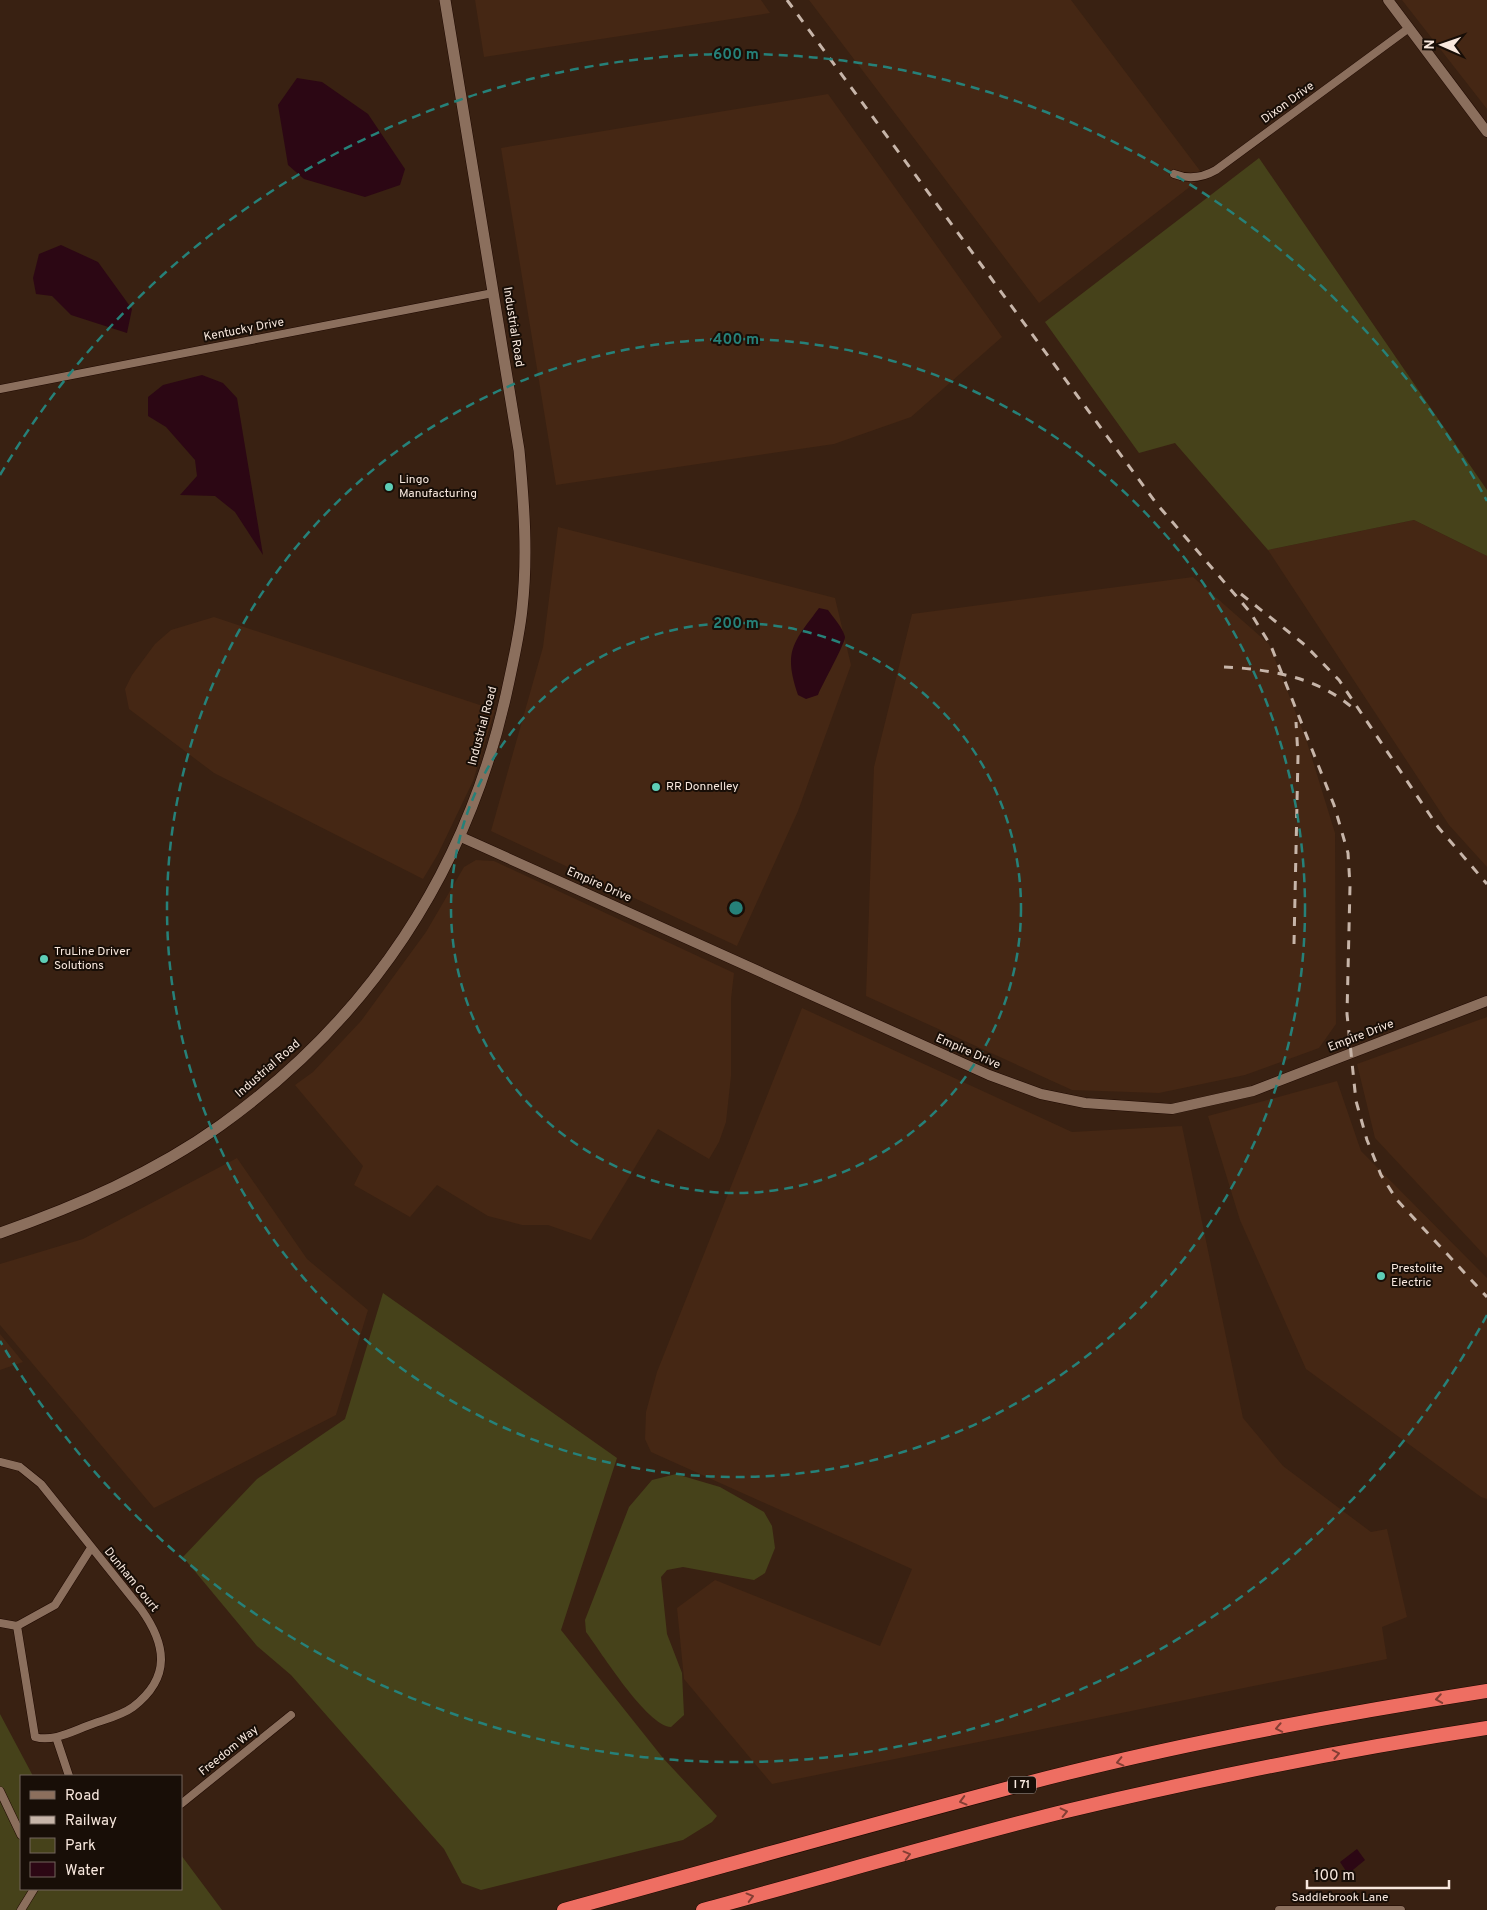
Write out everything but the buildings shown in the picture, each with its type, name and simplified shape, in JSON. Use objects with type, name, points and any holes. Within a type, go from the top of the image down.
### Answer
[{"type":"highway","name":"I 71","points":[[564,1910],[1049,1778],[1229,1737],[1487,1691]]},
{"type":"highway","points":[[703,1910],[1058,1814],[1237,1773],[1487,1728]]},
{"type":"main road","name":"Industrial Road","points":[[0,1233],[70,1207],[150,1169],[220,1126],[264,1093],[328,1033],[368,989],[394,955],[422,910],[461,836],[489,760],[501,718],[522,611],[525,573],[523,496],[519,450],[445,0]]},
{"type":"street","points":[[1388,0],[1487,132]]},
{"type":"street","name":"Dixon Drive","points":[[1174,174],[1198,178],[1216,170],[1409,28]]},
{"type":"street","name":"Kentucky Drive","points":[[0,389],[493,293]]},
{"type":"street","name":"Empire Drive","points":[[461,836],[989,1075],[1041,1094],[1085,1103],[1172,1110],[1254,1091],[1487,1001]]},
{"type":"street","name":"Dunham Court","points":[[0,1462],[20,1467],[41,1484],[154,1626],[162,1650],[161,1662],[152,1686],[133,1708],[56,1737],[41,1739],[35,1737],[33,1733],[17,1626]]},
{"type":"street","points":[[0,1623],[17,1626],[55,1605],[91,1548]]},
{"type":"street","name":"Freedom Way","points":[[182,1803],[291,1715]]},
{"type":"street","points":[[56,1737],[69,1775]]},
{"type":"street","points":[[0,1791],[20,1833]]},
{"type":"street","points":[[21,1910],[33,1890]]},
{"type":"street","name":"Saddlebrook Lane","points":[[1279,1910],[1401,1910]]},
{"type":"shaded area","points":[[475,0],[761,0],[770,13],[484,57]]},
{"type":"shaded area","points":[[809,0],[1071,0],[1204,176],[1039,303]]},
{"type":"shaded area","points":[[1402,0],[1487,0],[1487,109]]},
{"type":"shaded area","points":[[828,94],[1002,337],[911,417],[834,444],[556,485],[501,148]]},
{"type":"shaded area","points":[[1414,520],[1487,556],[1487,867],[1449,825],[1268,550]]},
{"type":"shaded area","points":[[558,527],[835,598],[851,665],[798,811],[737,946],[491,831],[543,647]]},
{"type":"shaded area","points":[[1193,577],[1269,644],[1306,739],[1335,833],[1336,1024],[1319,1048],[1245,1075],[1159,1093],[1072,1090],[866,996],[874,767],[912,614]]},
{"type":"shaded area","points":[[214,617],[495,710],[473,781],[438,854],[423,879],[214,773],[129,709],[125,689],[132,675],[155,644],[171,630]]},
{"type":"shaded area","points":[[476,860],[494,861],[734,973],[731,999],[731,1076],[726,1122],[719,1142],[709,1159],[658,1129],[591,1240],[548,1225],[522,1225],[488,1216],[437,1185],[410,1217],[354,1185],[363,1166],[295,1085],[313,1072],[361,1021],[426,932],[464,867]]},
{"type":"shaded area","points":[[802,1008],[1072,1132],[1182,1126],[1243,1418],[1283,1466],[1371,1532],[1387,1529],[1407,1617],[1382,1627],[1387,1659],[772,1784],[684,1679],[677,1608],[715,1580],[880,1646],[912,1569],[651,1452],[645,1439],[646,1412],[657,1372]]},
{"type":"shaded area","points":[[1487,1017],[1487,1258],[1375,1138],[1357,1064]]},
{"type":"shaded area","points":[[1337,1081],[1361,1151],[1487,1278],[1487,1499],[1481,1497],[1306,1369],[1240,1220],[1208,1116]]},
{"type":"shaded area","points":[[237,1158],[307,1259],[368,1310],[336,1415],[154,1508],[0,1325],[0,1264],[83,1239]]},
{"type":"shaded area","points":[[0,1334],[23,1362],[0,1370]]},
{"type":"green space","points":[[1259,158],[1487,490],[1487,556],[1414,520],[1268,550],[1175,443],[1139,453],[1045,322]]},
{"type":"green space","points":[[383,1293],[617,1458],[561,1630],[663,1758],[717,1816],[712,1822],[683,1840],[481,1890],[462,1883],[444,1849],[291,1675],[257,1646],[183,1557],[257,1479],[345,1419]]},
{"type":"green space","points":[[676,1474],[720,1487],[764,1512],[772,1526],[775,1548],[765,1573],[754,1580],[683,1567],[667,1570],[661,1577],[667,1634],[682,1673],[684,1715],[671,1727],[650,1715],[625,1687],[586,1632],[585,1620],[629,1507],[652,1480]]},
{"type":"green space","points":[[0,1714],[32,1775],[20,1775],[20,1890],[182,1890],[182,1856],[222,1910],[0,1910]]},
{"type":"water","points":[[297,78],[322,82],[368,114],[405,169],[400,185],[365,197],[304,179],[288,165],[278,105]]},
{"type":"water","points":[[61,245],[98,262],[132,309],[127,333],[71,315],[52,296],[36,294],[33,278],[39,254]]},
{"type":"water","points":[[202,375],[223,383],[237,398],[263,555],[235,512],[215,496],[180,495],[197,476],[195,460],[166,427],[148,416],[148,397],[163,385]]},
{"type":"water","points":[[819,608],[828,610],[840,626],[845,637],[842,647],[818,695],[806,699],[798,695],[791,668],[791,657],[797,639]]},
{"type":"water","points":[[1357,1849],[1365,1860],[1348,1874],[1340,1862]]},
{"type":"railway","points":[[787,0],[1156,503],[1250,612],[1271,646],[1334,805],[1348,853],[1350,886],[1347,1014],[1356,1101],[1367,1140],[1381,1175],[1397,1200],[1487,1297]]},
{"type":"railway","points":[[1241,594],[1305,645],[1339,680],[1438,827],[1487,884]]},
{"type":"railway","points":[[1224,667],[1278,673],[1312,683],[1343,700],[1357,712]]},
{"type":"railway","points":[[1294,944],[1298,756],[1296,722]]},
{"type":"place","name":"Lingo Manufacturing","points":[[389,487]]},
{"type":"place","name":"RR Donnelley","points":[[656,787]]},
{"type":"place","name":"TruLine Driver Solutions","points":[[44,959]]},
{"type":"place","name":"Prestolite Electric","points":[[1381,1276]]}]
